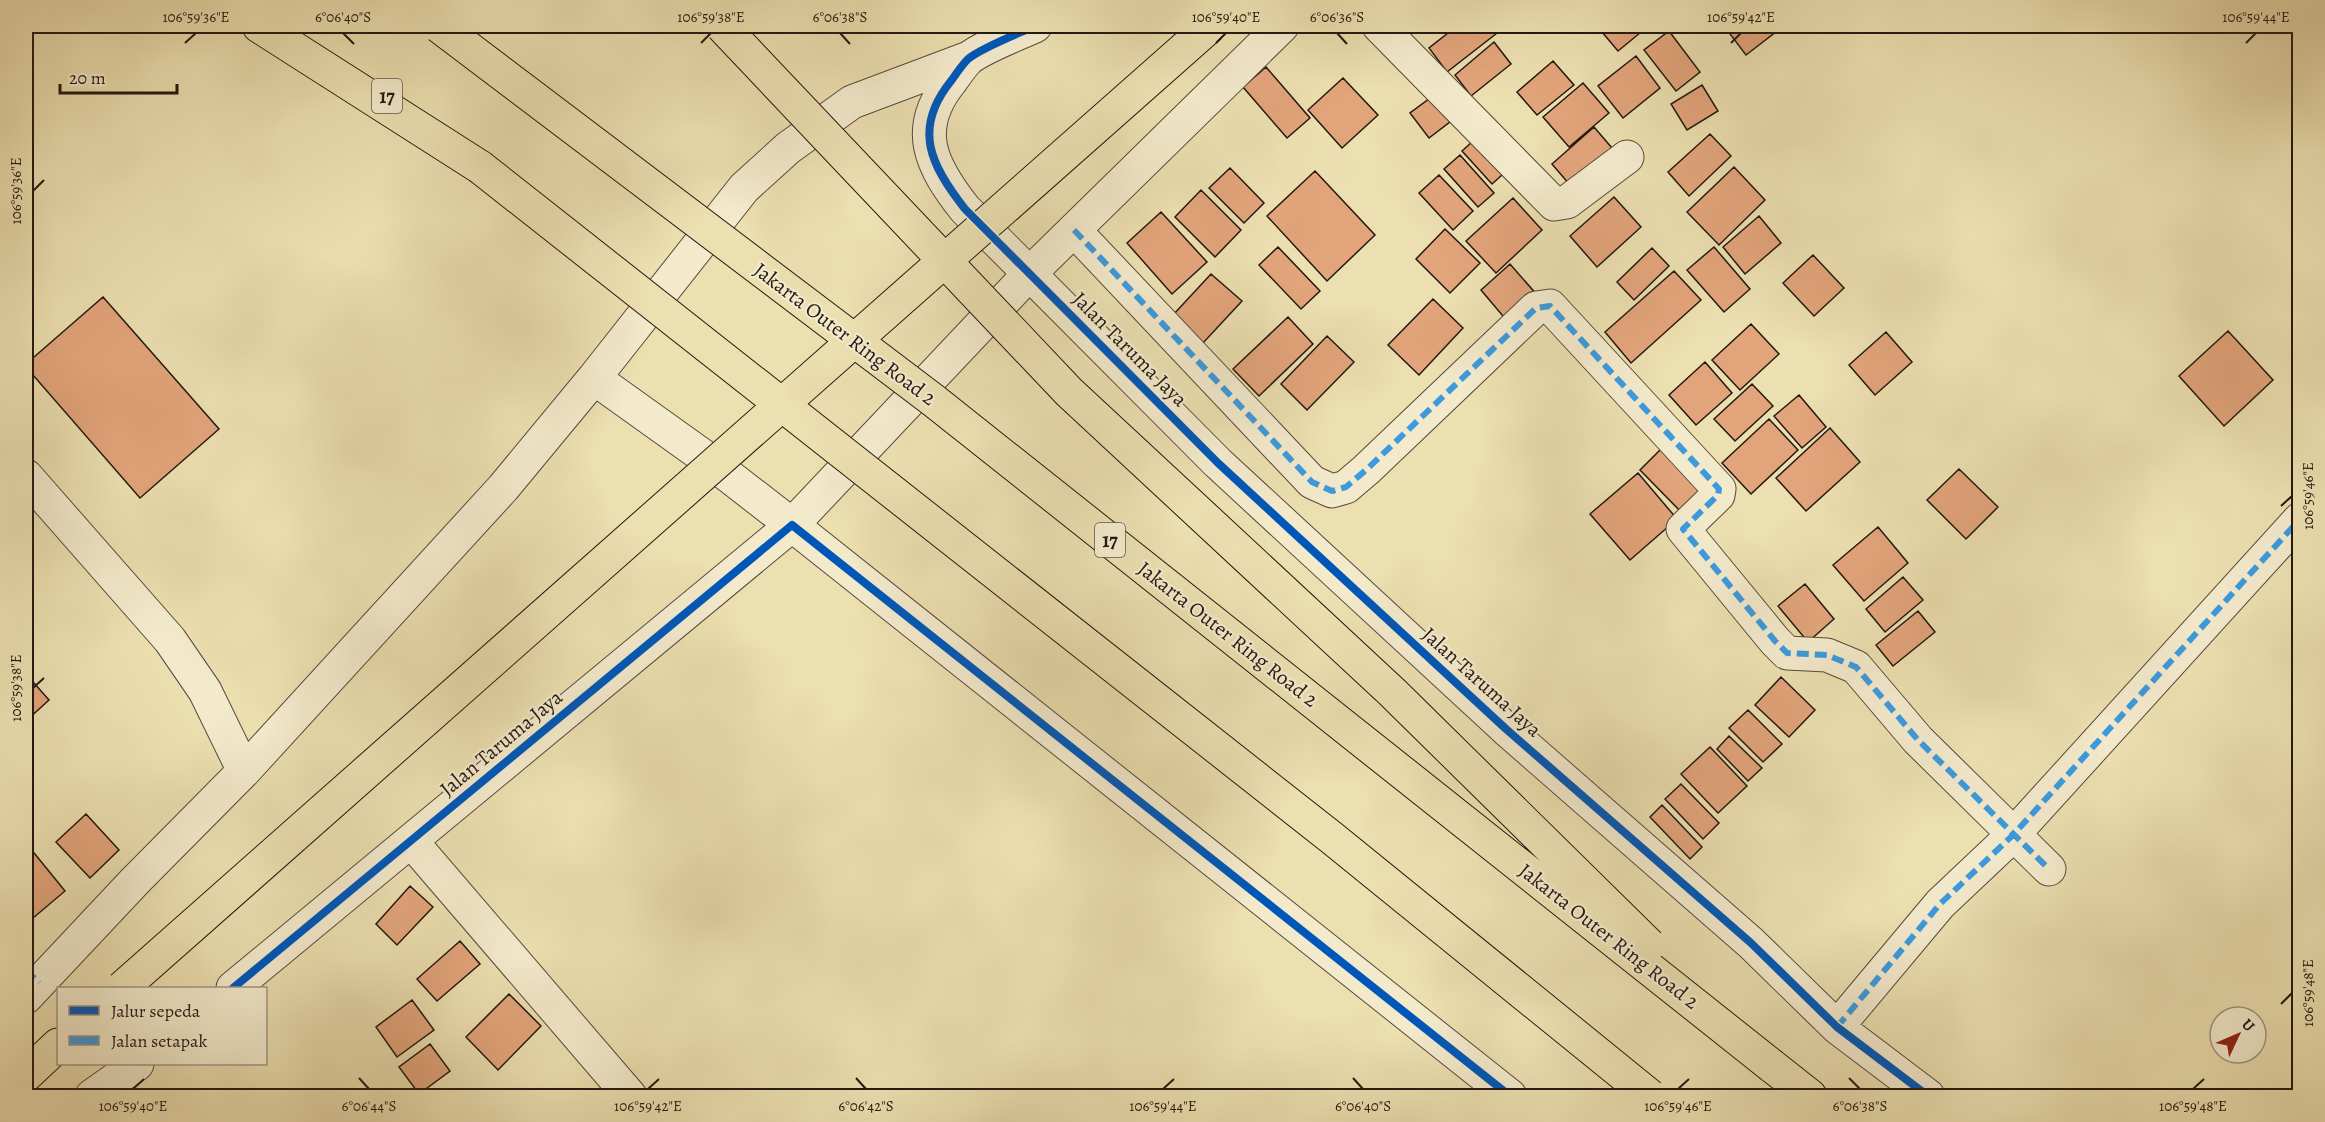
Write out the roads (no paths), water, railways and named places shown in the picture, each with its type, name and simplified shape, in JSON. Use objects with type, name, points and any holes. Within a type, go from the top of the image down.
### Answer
[{"type":"main road","points":[[259,26],[480,167]]},
{"type":"main road","name":"17","points":[[294,26],[480,167],[1332,838],[1650,1096]]},
{"type":"main road","name":"Jakarta Outer Ring Road 2","points":[[439,26],[933,400],[1810,1096]]},
{"type":"main road","points":[[722,26],[1069,393],[1392,692],[1772,1066]]},
{"type":"main road","points":[[123,987],[1210,26]]},
{"type":"main road","points":[[26,1075],[57,1046]]},
{"type":"street","name":"Jalan Taruma Jaya","points":[[30,983],[244,771],[503,488],[594,378],[744,188],[788,148],[852,102],[969,58],[1035,26]]},
{"type":"street","name":"Jalan Taruma Jaya","points":[[234,987],[792,525],[1030,273],[1282,26]]},
{"type":"street","points":[[1378,26],[1554,204],[1567,202],[1627,157]]},
{"type":"street","name":"Jalan Taruma Jaya","points":[[969,58],[941,93],[930,119],[929,148],[943,180],[965,208],[1218,463],[1506,729],[1751,943],[1837,1027],[1928,1096]]},
{"type":"street","points":[[1074,230],[1312,482],[1332,491],[1346,487],[1366,470],[1536,308],[1550,306],[1719,489],[1718,495],[1683,529],[1775,640],[1787,652],[1827,655],[1856,667],[1918,740],[2049,869]]},
{"type":"street","points":[[594,378],[704,456],[1510,1096]]},
{"type":"street","points":[[26,476],[170,640],[205,691],[244,771]]},
{"type":"street","points":[[1837,1027],[1940,904],[2013,835],[2300,519]]},
{"type":"street","points":[[411,841],[630,1096]]},
{"type":"street","points":[[97,1095],[136,1065]]}]
